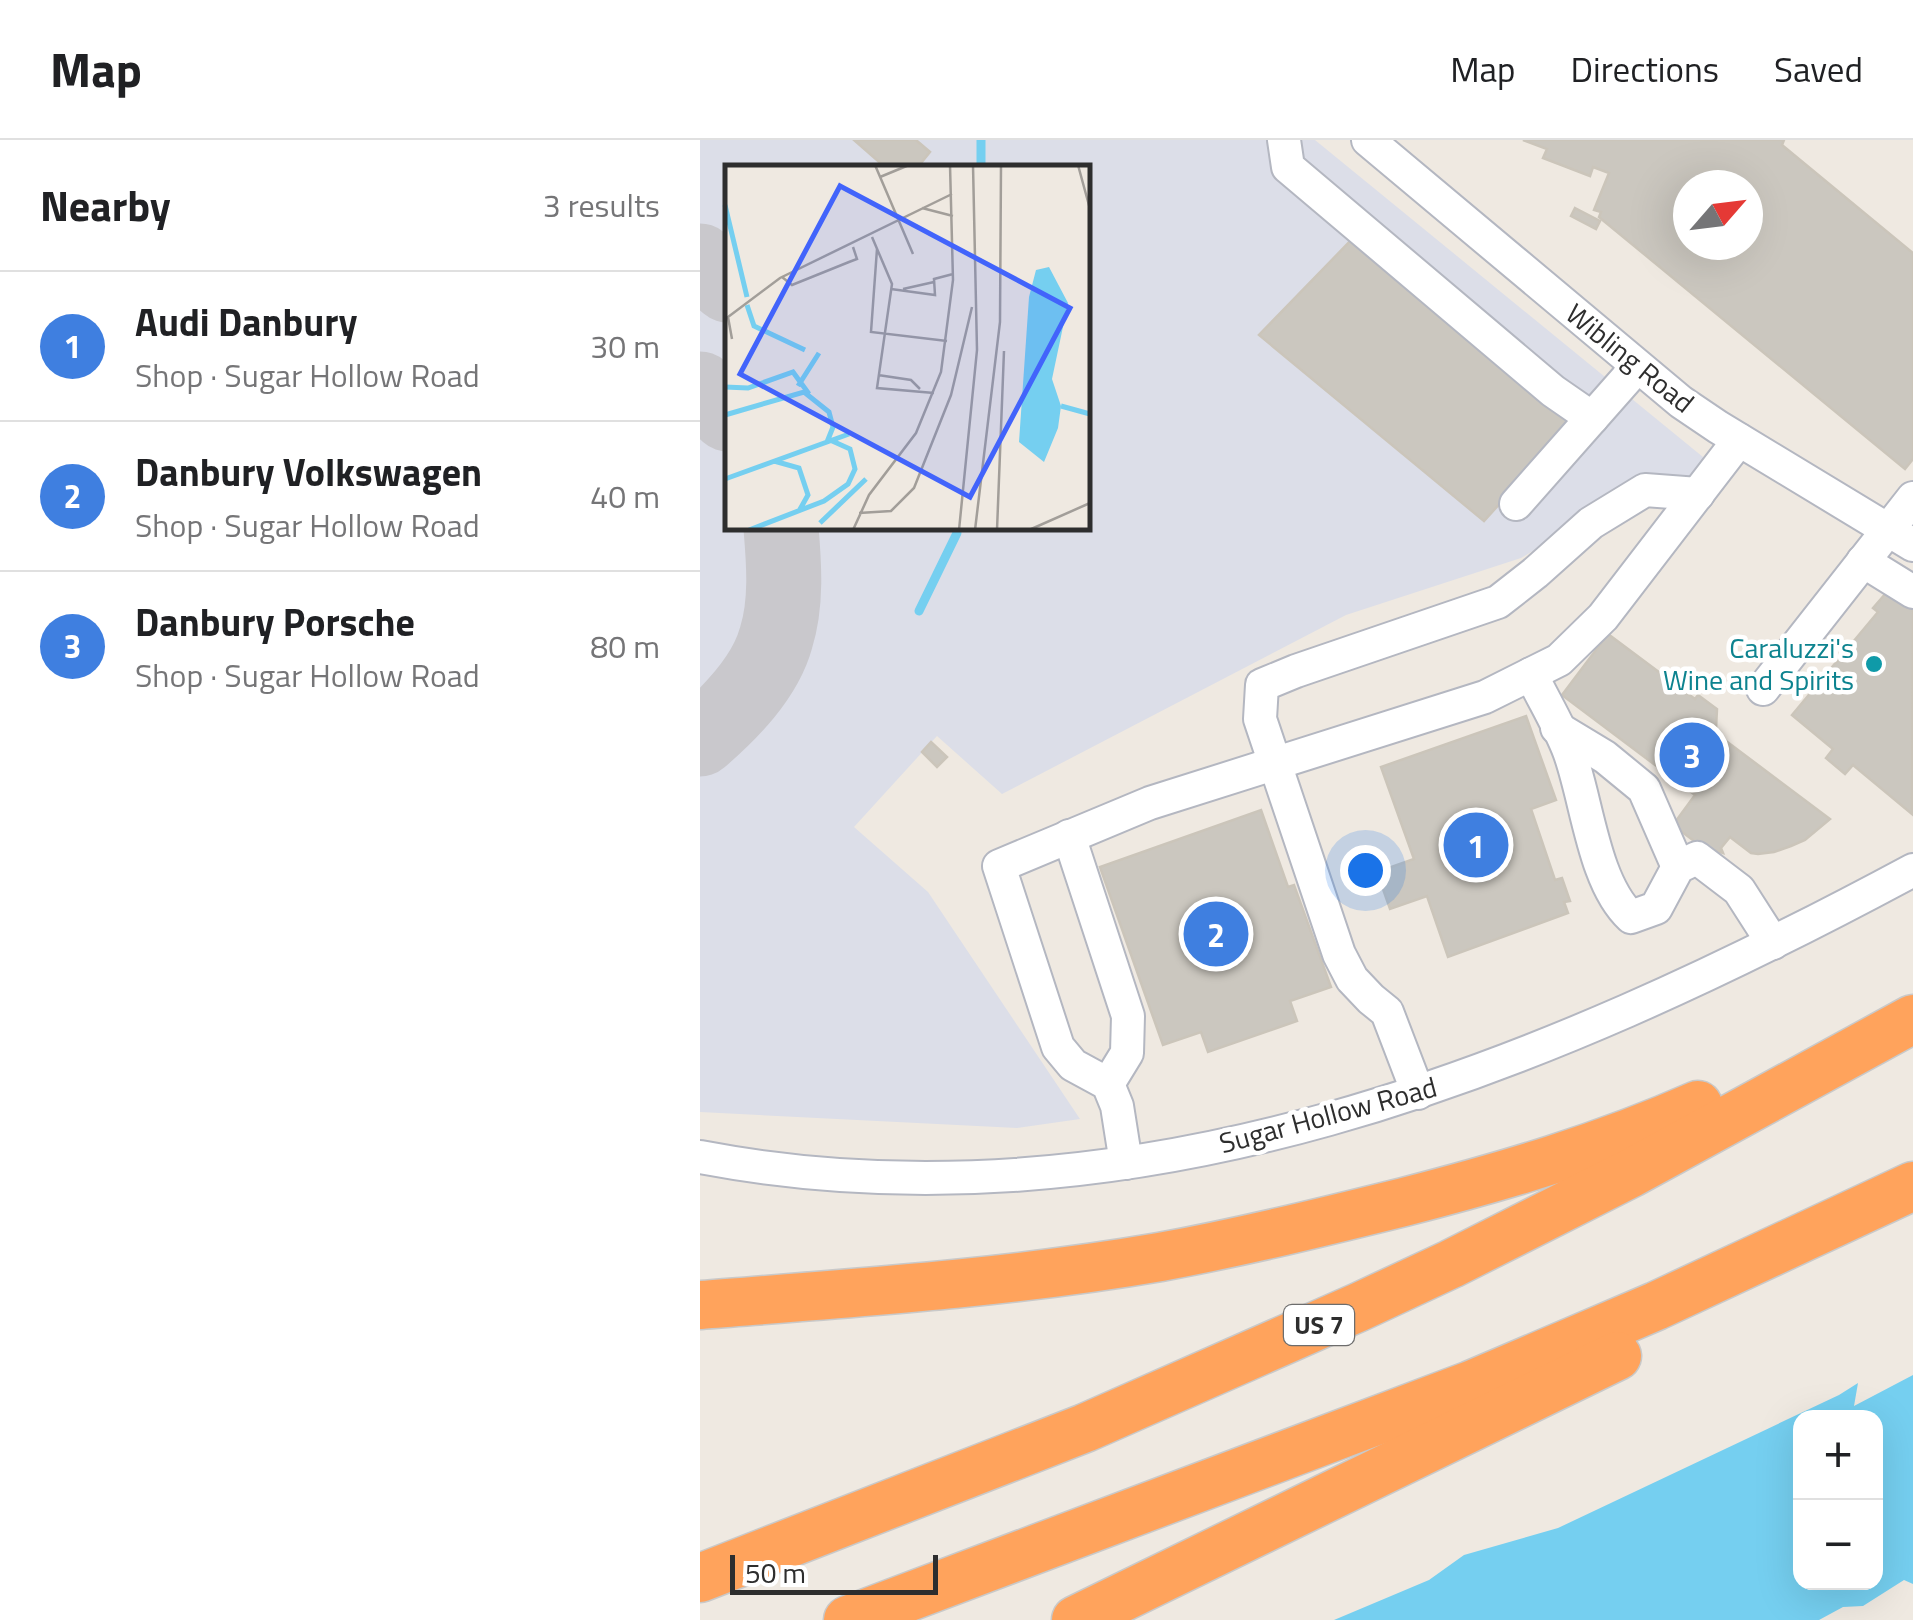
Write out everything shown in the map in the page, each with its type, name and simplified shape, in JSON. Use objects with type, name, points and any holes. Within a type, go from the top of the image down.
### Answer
[{"type":"highway","points":[[700,1306],[1070,1270],[1175,1254],[1340,1218],[1500,1177],[1647,1128],[1913,1001]]},
{"type":"highway","name":"US 7","points":[[700,1578],[1085,1428],[1358,1307],[1630,1173],[1913,1019]]},
{"type":"highway","points":[[848,1620],[1471,1386],[1671,1300],[1913,1186]]},
{"type":"highway","points":[[1076,1620],[1713,1309],[1913,1196]]},
{"type":"street","points":[[1284,140],[1288,167],[1553,391],[1592,418]]},
{"type":"street","name":"Wibling Road","points":[[1368,140],[1681,402],[1900,538]]},
{"type":"street","points":[[1516,504],[1637,367]]},
{"type":"street","points":[[1126,1163],[1117,1106],[1108,1084],[1073,1065],[1058,1048],[999,866],[1150,803],[1485,696],[1560,660],[1602,616],[1739,440]]},
{"type":"street","points":[[1418,1093],[1387,1012],[1352,979],[1339,954],[1260,719],[1262,685],[1498,602],[1591,523],[1646,490],[1698,494]]},
{"type":"street","points":[[1764,689],[1863,561],[1900,538],[1913,498]]},
{"type":"street","points":[[1863,561],[1913,592]]},
{"type":"street","points":[[1531,674],[1569,751],[1601,863],[1620,906],[1631,917],[1656,908],[1678,867],[1697,858],[1739,890],[1773,942]]},
{"type":"street","points":[[1558,728],[1605,757],[1644,790],[1678,867]]},
{"type":"street","points":[[1068,836],[1128,1016],[1127,1053],[1108,1084]]},
{"type":"street","name":"Sugar Hollow Road","points":[[700,1157],[793,1172],[946,1180],[1126,1163],[1304,1127],[1418,1093],[1669,992],[1913,870]]},
{"type":"shaded area","points":[[700,140],[1315,140],[1725,475],[1647,482],[1521,558],[1346,615],[1002,794],[937,736],[854,827],[928,892],[1080,1119],[1017,1128],[700,1112]]},
{"type":"water","points":[[1913,1375],[1913,1584],[1904,1580],[1863,1606],[1843,1607],[1819,1620],[1334,1620],[1429,1580],[1464,1555],[1558,1528],[1793,1417],[1793,1590],[1883,1590],[1883,1410],[1807,1410],[1858,1383],[1854,1406]]},
{"type":"building","points":[[854,140],[916,140],[930,152],[919,165],[883,165]]},
{"type":"building","points":[[1523,140],[1784,140],[1782,145],[1913,253],[1913,459],[1905,469],[1599,217],[1601,212],[1594,210],[1609,173],[1593,167],[1590,176],[1543,158],[1547,149]]},
{"type":"building","points":[[1575,208],[1600,221],[1596,229],[1571,216]]},
{"type":"building","points":[[1358,233],[1578,417],[1484,521],[1259,335]]},
{"type":"building","name":"Caraluzzi's Wine and Spirits","points":[[1886,593],[1913,608],[1912,814],[1853,765],[1845,774],[1826,758],[1833,749],[1792,715],[1878,612],[1873,608]]},
{"type":"building","points":[[1608,634],[1695,699],[1698,695],[1717,709],[1714,732],[1830,819],[1805,840],[1758,854],[1730,837],[1721,848],[1723,853],[1708,848],[1673,825],[1695,795],[1562,695]]},
{"type":"building","points":[[1526,716],[1556,800],[1531,809],[1555,880],[1562,878],[1570,901],[1564,902],[1568,913],[1448,957],[1427,896],[1390,909],[1377,872],[1414,859],[1381,767]]},
{"type":"building","points":[[931,742],[947,757],[937,767],[922,752]]},
{"type":"building","points":[[1261,810],[1288,887],[1294,885],[1331,987],[1290,1001],[1297,1021],[1208,1052],[1201,1032],[1163,1045],[1100,867]]},
{"type":"waterway","points":[[981,140],[981,165]]},
{"type":"waterway","points":[[919,611],[957,533]]},
{"type":"taxiway","points":[[700,261],[725,282]]},
{"type":"taxiway","points":[[700,389],[725,411]]},
{"type":"taxiway","points":[[700,739],[745,694],[771,653],[783,597],[781,530]]},
{"type":"place","name":"Caraluzzi's Wine and Spirits","points":[[1874,664]]},
{"type":"place","name":"Danbury Porsche","points":[[1692,755]]},
{"type":"place","name":"Audi Danbury","points":[[1476,845]]},
{"type":"place","name":"Danbury Volkswagen","points":[[1216,934]]}]
